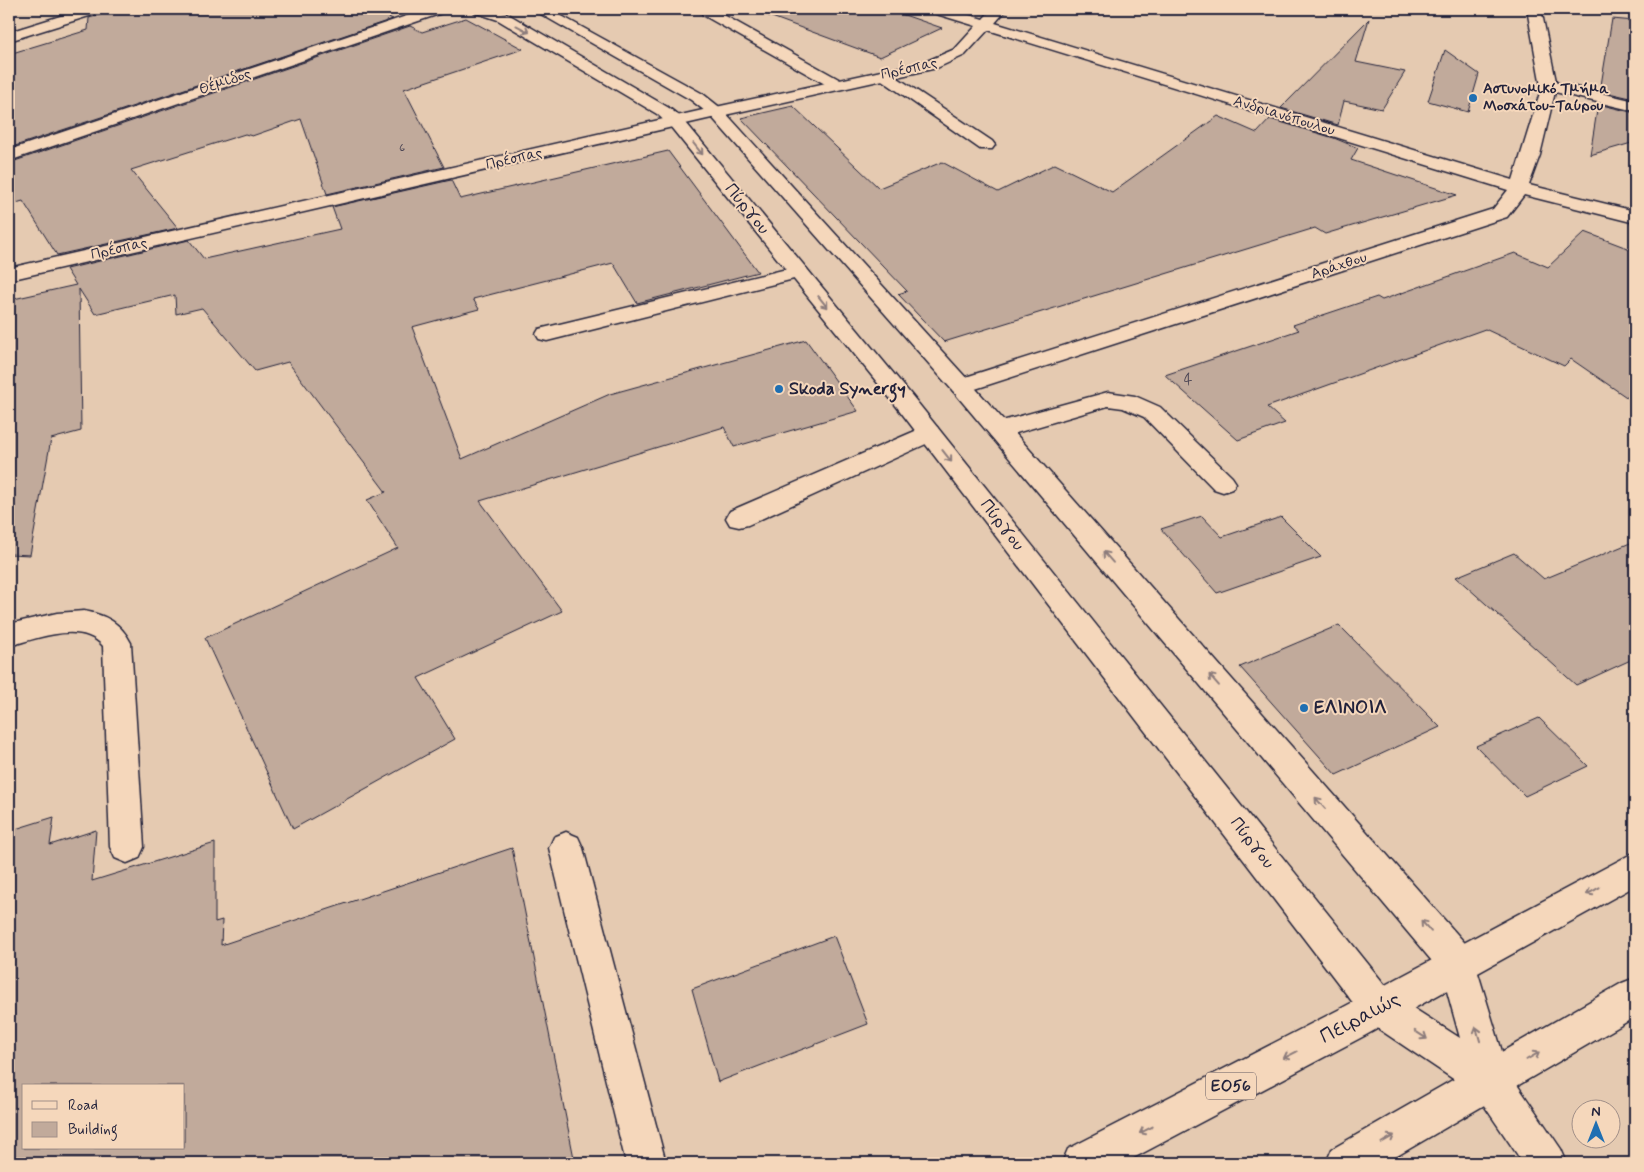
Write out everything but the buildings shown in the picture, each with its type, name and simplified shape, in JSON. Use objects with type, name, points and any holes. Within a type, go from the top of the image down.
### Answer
[{"type":"street","points":[[9,36],[97,9]]},
{"type":"street","name":"Θέμιδος","points":[[9,156],[440,9]]},
{"type":"street","name":"Πύργου","points":[[478,9],[503,17],[547,42],[655,106],[676,122],[929,433],[1380,1008],[1491,1081]]},
{"type":"street","name":"Πύργου","points":[[539,9],[697,97],[716,112],[961,386],[1458,963],[1491,1081],[1547,1163]]},
{"type":"street","name":"Ανδριανόπουλου","points":[[935,9],[1520,188],[1635,217]]},
{"type":"street","name":"Πρέσπας","points":[[9,274],[716,112],[932,65],[960,52],[983,25],[1000,9]]},
{"type":"street","points":[[1534,9],[1549,86],[1635,106]]},
{"type":"street","points":[[708,12],[838,85]]},
{"type":"street","points":[[884,76],[986,145]]},
{"type":"street","name":"Αράχθου","points":[[961,386],[1500,213],[1509,206],[1520,188],[1549,86]]},
{"type":"street","points":[[547,334],[799,272]]},
{"type":"street","points":[[999,430],[1108,399],[1127,401],[1152,412],[1223,482]]},
{"type":"street","points":[[739,518],[929,433]]},
{"type":"street","points":[[9,635],[42,625],[76,622],[103,628],[117,644],[127,846]]},
{"type":"street","points":[[566,848],[646,1163]]},
{"type":"street","name":"Πειραιώς","points":[[1082,1163],[1380,1008],[1458,963],[1635,868]]},
{"type":"street","points":[[1346,1163],[1491,1081],[1635,996]]},
{"type":"shaded area","points":[[9,9],[1635,9],[1635,1163],[9,1163]]},
{"type":"place","name":"Αστυνομικό Τμήμα Μοσχάτου-Ταύρου","points":[[1473,98]]},
{"type":"place","name":"Skoda Synergy","points":[[779,389]]},
{"type":"place","name":"ΕΛΙΝΟΙΛ","points":[[1304,708]]}]
